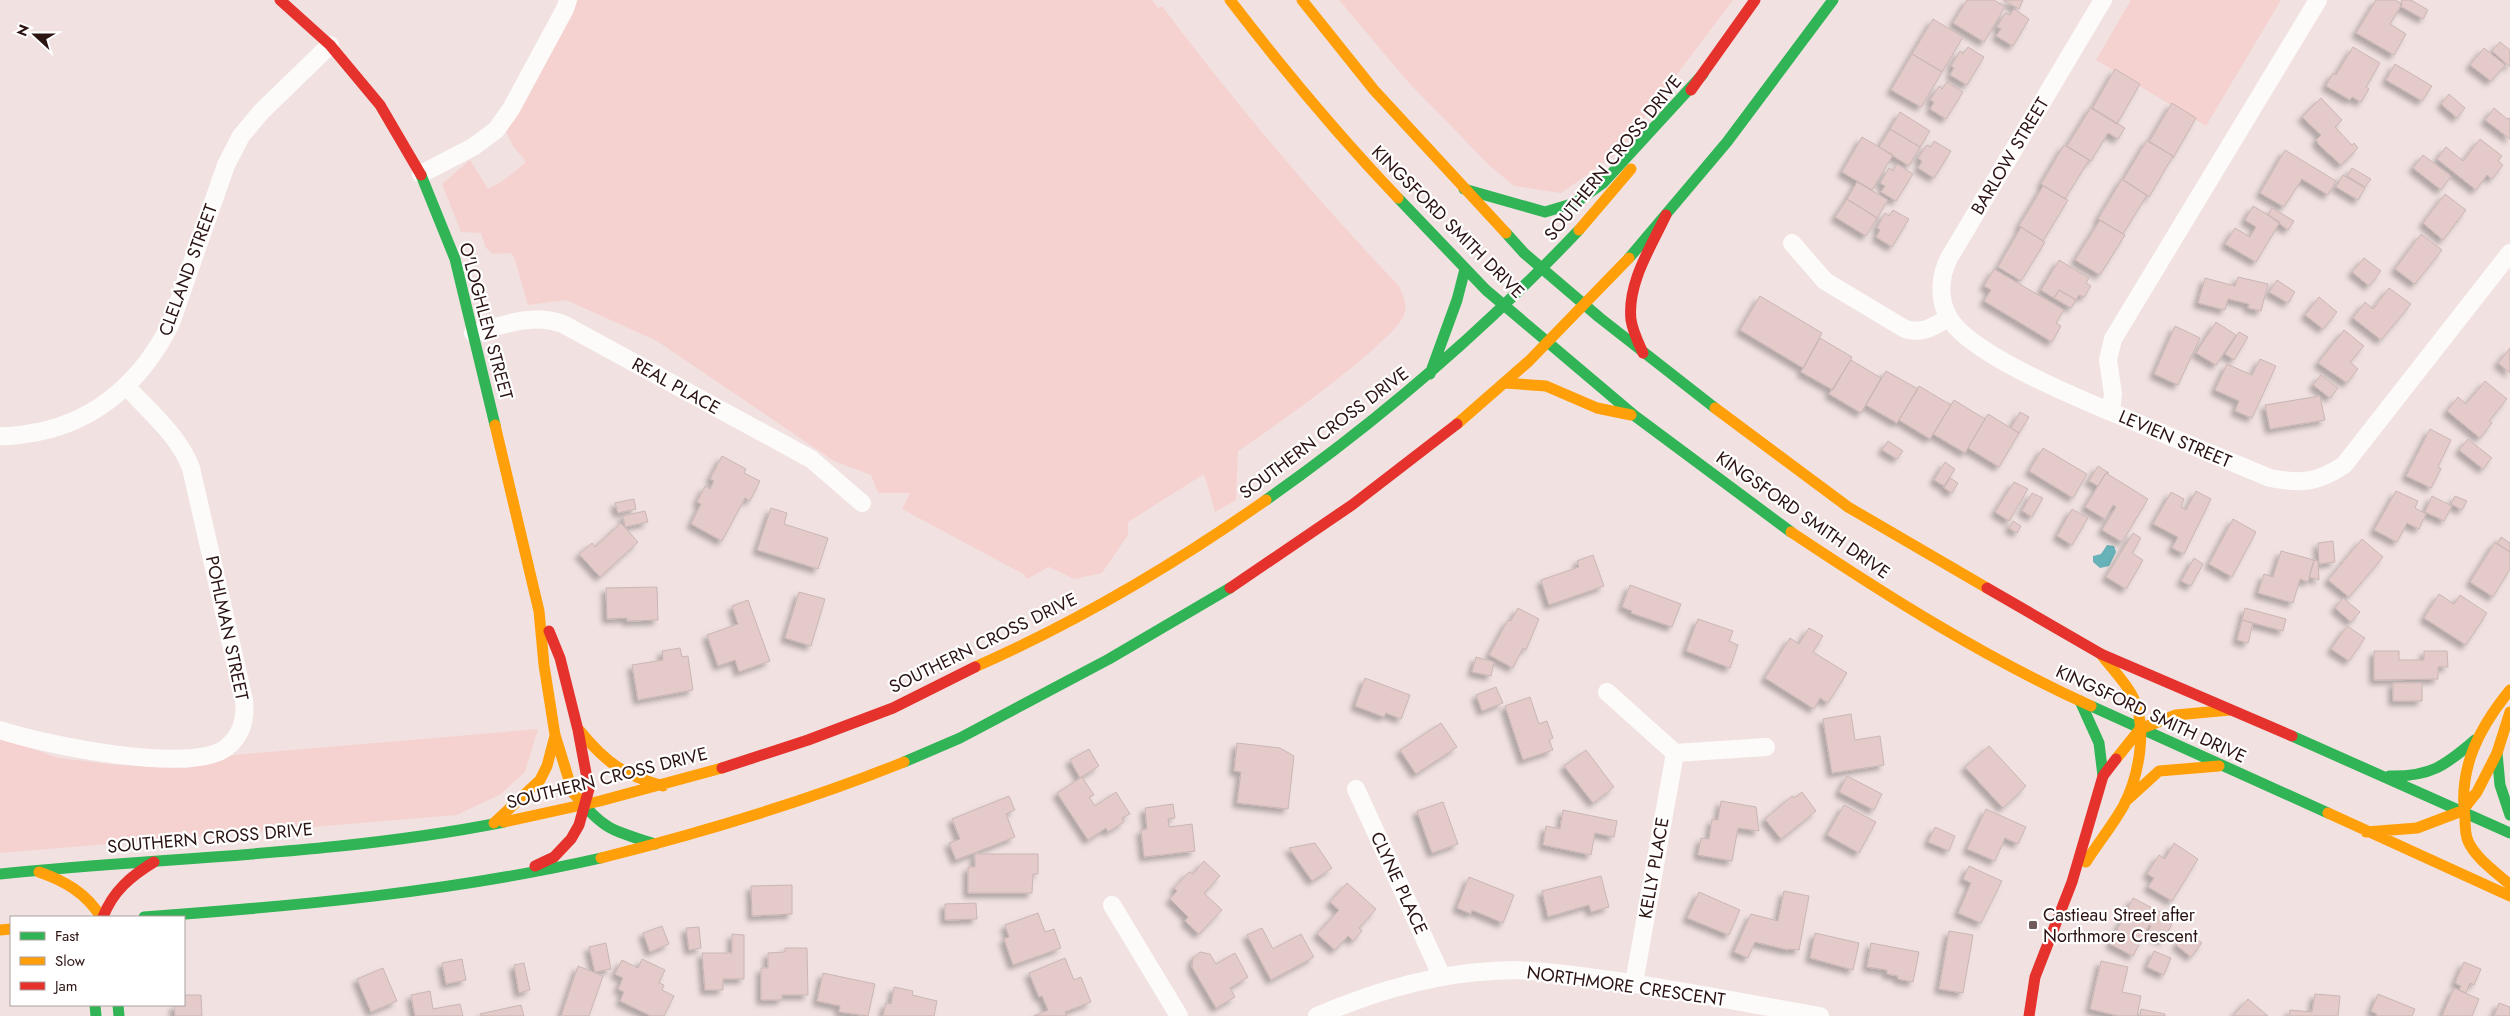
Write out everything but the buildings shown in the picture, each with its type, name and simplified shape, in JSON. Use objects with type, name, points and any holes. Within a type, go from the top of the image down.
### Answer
[{"type":"main road","name":"O'LOGHLEN STREET","points":[[280,0],[330,45],[380,105],[421,174],[455,259],[540,611],[544,665],[555,735],[573,793],[584,804],[589,789],[578,730],[560,658],[540,611]]},
{"type":"main road","name":"KINGSFORD SMITH DRIVE","points":[[1230,0],[1299,89],[1348,147],[1465,270],[1635,416],[1827,558],[1979,649],[2080,701],[2510,896]]},
{"type":"main road","name":"KINGSFORD SMITH DRIVE","points":[[1302,0],[1374,90],[1462,188],[1543,269],[1643,352],[1784,462],[1848,507],[2101,654],[2510,833]]},
{"type":"main road","name":"SOUTHERN CROSS DRIVE","points":[[0,874],[368,842],[439,834],[663,786],[796,744],[927,693],[964,672],[1106,600],[1268,499],[1328,456],[1430,374],[1506,307],[1602,205],[1648,149],[1755,0]]},
{"type":"main road","points":[[158,916],[364,900],[513,877],[656,844],[769,811],[872,775],[947,744],[992,719],[1078,677],[1203,606],[1280,556],[1354,505],[1433,444],[1505,383],[1548,342],[1666,215],[1755,104],[1832,0]]},
{"type":"main road","points":[[1462,188],[1545,212],[1575,203],[1603,183],[1703,74]]},
{"type":"main road","points":[[1643,352],[1633,330],[1631,303],[1639,276],[1666,215]]},
{"type":"main road","points":[[1430,374],[1457,300],[1465,270]]},
{"type":"main road","points":[[1505,383],[1526,383],[1546,386],[1597,408],[1635,416]]},
{"type":"main road","points":[[2101,654],[2133,699],[2140,729],[2137,765],[2125,802]]},
{"type":"main road","points":[[2510,690],[2491,711],[2475,740],[2462,782],[2462,811],[2469,844],[2510,885]]},
{"type":"main road","points":[[2080,701],[2099,743],[2103,776]]},
{"type":"main road","points":[[2029,1016],[2036,977],[2072,882],[2103,776],[2140,729],[2176,715],[2230,710]]},
{"type":"main road","points":[[2366,832],[2417,828],[2462,811],[2477,792],[2497,753],[2510,712]]},
{"type":"main road","points":[[578,730],[612,767],[637,779],[663,786]]},
{"type":"main road","points":[[494,823],[540,780],[547,766],[555,735]]},
{"type":"main road","points":[[2383,776],[2414,778],[2442,768],[2475,740]]},
{"type":"main road","points":[[2497,753],[2497,776],[2502,798],[2510,815]]},
{"type":"main road","points":[[2072,882],[2125,802],[2159,771],[2221,766]]},
{"type":"main road","points":[[584,804],[595,819],[611,830],[656,844]]},
{"type":"main road","points":[[513,877],[554,857],[564,849],[579,825],[584,804]]},
{"type":"main road","points":[[102,916],[113,893],[123,883],[158,860]]},
{"type":"main road","points":[[32,870],[60,879],[85,894],[101,916]]},
{"type":"main road","points":[[185,925],[212,912]]},
{"type":"street","points":[[421,174],[473,147],[496,130],[511,109],[565,9],[568,0]]},
{"type":"street","name":"BARLOW STREET","points":[[2104,0],[1944,267],[1940,287],[1948,318],[1969,340],[2044,384],[2111,412]]},
{"type":"street","name":"LEVIEN STREET","points":[[2318,0],[2113,339],[2108,360],[2113,394],[2111,412],[2270,478],[2293,482],[2326,476],[2344,465],[2510,253]]},
{"type":"street","name":"CLELAND STREET","points":[[0,436],[11,437],[52,429],[89,415],[127,387],[160,346],[171,323],[226,165],[241,136],[261,112],[330,45]]},
{"type":"street","points":[[1792,242],[1825,281],[1905,329],[1916,332],[1930,329],[1948,318]]},
{"type":"street","name":"REAL PLACE","points":[[473,333],[529,319],[547,318],[563,324],[811,459],[862,504]]},
{"type":"street","name":"POHLMAN STREET","points":[[0,730],[74,750],[136,757],[173,758],[207,756],[226,748],[239,733],[246,717],[244,700],[191,468],[185,451],[127,387]]},
{"type":"street","points":[[1607,692],[1675,753],[1766,747]]},
{"type":"street","name":"KELLY PLACE","points":[[1634,983],[1675,753]]},
{"type":"street","name":"CLYNE PLACE","points":[[1356,789],[1442,977]]},
{"type":"street","points":[[1112,905],[1179,1016]]},
{"type":"street","name":"NORTHMORE CRESCENT","points":[[1317,1016],[1384,990],[1442,977],[1493,971],[1545,971],[1634,983],[1745,1010],[1820,1016]]},
{"type":"shaded area","points":[[570,0],[1152,0],[1158,8],[1162,6],[1218,79],[1306,184],[1399,286],[1405,303],[1404,315],[1395,328],[1355,365],[1301,407],[1238,451],[1236,500],[1215,512],[1204,474],[1128,522],[1128,535],[1102,573],[1074,579],[1049,567],[1027,579],[1025,575],[902,509],[910,493],[878,493],[871,475],[834,461],[657,341],[566,300],[528,305],[514,257],[511,253],[493,254],[486,248],[481,233],[461,232],[442,184],[470,160],[488,189],[504,180],[526,162],[513,146],[505,129]]},
{"type":"shaded area","points":[[1339,0],[1733,0],[1618,153],[1561,193],[1514,186],[1489,165],[1409,83]]},
{"type":"shaded area","points":[[2131,0],[2281,0],[2206,126],[2096,60]]},
{"type":"shaded area","points":[[538,729],[525,772],[501,794],[457,815],[0,853],[0,738],[59,758],[116,765],[188,768],[234,755]]},
{"type":"water","points":[[2107,545],[2114,546],[2116,552],[2109,566],[2100,568],[2093,562],[2093,556],[2101,554]]},
{"type":"traffic: fast","points":[[1629,258],[1727,142],[1833,0]]},
{"type":"traffic: fast","points":[[1464,189],[1545,212],[1575,203],[1603,183],[1703,74]]},
{"type":"traffic: fast","points":[[421,175],[455,259],[495,425]]},
{"type":"traffic: fast","points":[[1398,198],[1486,290],[1635,416],[1791,532]]},
{"type":"traffic: fast","points":[[1266,500],[1350,438],[1429,373],[1506,304],[1579,230]]},
{"type":"traffic: fast","points":[[1506,233],[1524,253],[1600,318],[1715,408]]},
{"type":"traffic: fast","points":[[1430,374],[1457,300],[1465,269]]},
{"type":"traffic: fast","points":[[904,762],[960,738],[1109,659],[1230,588]]},
{"type":"traffic: fast","points":[[2080,701],[2099,743],[2103,776]]},
{"type":"traffic: fast","points":[[2091,706],[2328,813]]},
{"type":"traffic: fast","points":[[2292,736],[2510,833]]},
{"type":"traffic: fast","points":[[2389,776],[2416,774],[2436,768],[2455,757],[2475,740]]},
{"type":"traffic: fast","points":[[2497,753],[2500,785],[2510,815]]},
{"type":"traffic: fast","points":[[577,797],[595,817],[611,828],[655,844]]},
{"type":"traffic: fast","points":[[0,874],[379,842],[504,822]]},
{"type":"traffic: fast","points":[[157,916],[259,908],[431,889],[544,870],[601,858]]},
{"type":"traffic: fast","points":[[95,1006],[96,1016]]},
{"type":"traffic: fast","points":[[118,1006],[119,1016]]},
{"type":"traffic: slow","points":[[1230,0],[1311,101],[1398,198]]},
{"type":"traffic: slow","points":[[1302,0],[1374,90],[1506,233]]},
{"type":"traffic: slow","points":[[1579,230],[1631,169]]},
{"type":"traffic: slow","points":[[1457,424],[1529,361],[1629,258]]},
{"type":"traffic: slow","points":[[1505,383],[1546,386],[1597,408],[1631,415]]},
{"type":"traffic: slow","points":[[1715,408],[1848,507],[1987,588]]},
{"type":"traffic: slow","points":[[495,425],[539,611],[544,665],[555,735],[573,793],[577,797]]},
{"type":"traffic: slow","points":[[975,667],[1051,631],[1125,591],[1232,524],[1266,500]]},
{"type":"traffic: slow","points":[[1791,532],[1937,625],[2013,668],[2091,706]]},
{"type":"traffic: slow","points":[[2086,862],[2124,805],[2134,780],[2140,751],[2141,737],[2138,709],[2130,691],[2101,654]]},
{"type":"traffic: slow","points":[[2510,690],[2489,719],[2473,749],[2465,782],[2464,800],[2468,841],[2476,854],[2510,885]]},
{"type":"traffic: slow","points":[[2116,759],[2140,729],[2176,715],[2230,710]]},
{"type":"traffic: slow","points":[[2366,832],[2417,828],[2462,811],[2477,792],[2497,753],[2510,712]]},
{"type":"traffic: slow","points":[[580,731],[607,760],[626,772],[663,786]]},
{"type":"traffic: slow","points":[[494,823],[540,780],[547,766],[555,736]]},
{"type":"traffic: slow","points":[[601,858],[678,838],[754,815],[867,777],[904,762]]},
{"type":"traffic: slow","points":[[2125,802],[2159,771],[2219,766]]},
{"type":"traffic: slow","points":[[504,822],[600,801],[722,768]]},
{"type":"traffic: slow","points":[[2328,813],[2510,896]]},
{"type":"traffic: slow","points":[[39,872],[58,879],[74,889],[89,901],[100,916]]},
{"type":"traffic: slow","points":[[0,930],[10,929]]},
{"type":"traffic: jam","points":[[280,0],[330,45],[380,105],[421,175]]},
{"type":"traffic: jam","points":[[1691,90],[1755,0]]},
{"type":"traffic: jam","points":[[1643,353],[1634,333],[1631,320],[1633,292],[1641,266],[1666,215]]},
{"type":"traffic: jam","points":[[1230,588],[1352,505],[1457,424]]},
{"type":"traffic: jam","points":[[1987,588],[2101,654],[2292,736]]},
{"type":"traffic: jam","points":[[535,866],[554,857],[571,839],[579,825],[589,789],[578,730],[560,658],[549,631]]},
{"type":"traffic: jam","points":[[722,768],[808,740],[893,708],[975,667]]},
{"type":"traffic: jam","points":[[2029,1016],[2035,977],[2072,882],[2103,776],[2116,759]]},
{"type":"traffic: jam","points":[[103,916],[117,892],[138,873],[154,862]]},
{"type":"place","name":"Castieau Street after Northmore Crescent","points":[[2033,925]]}]
